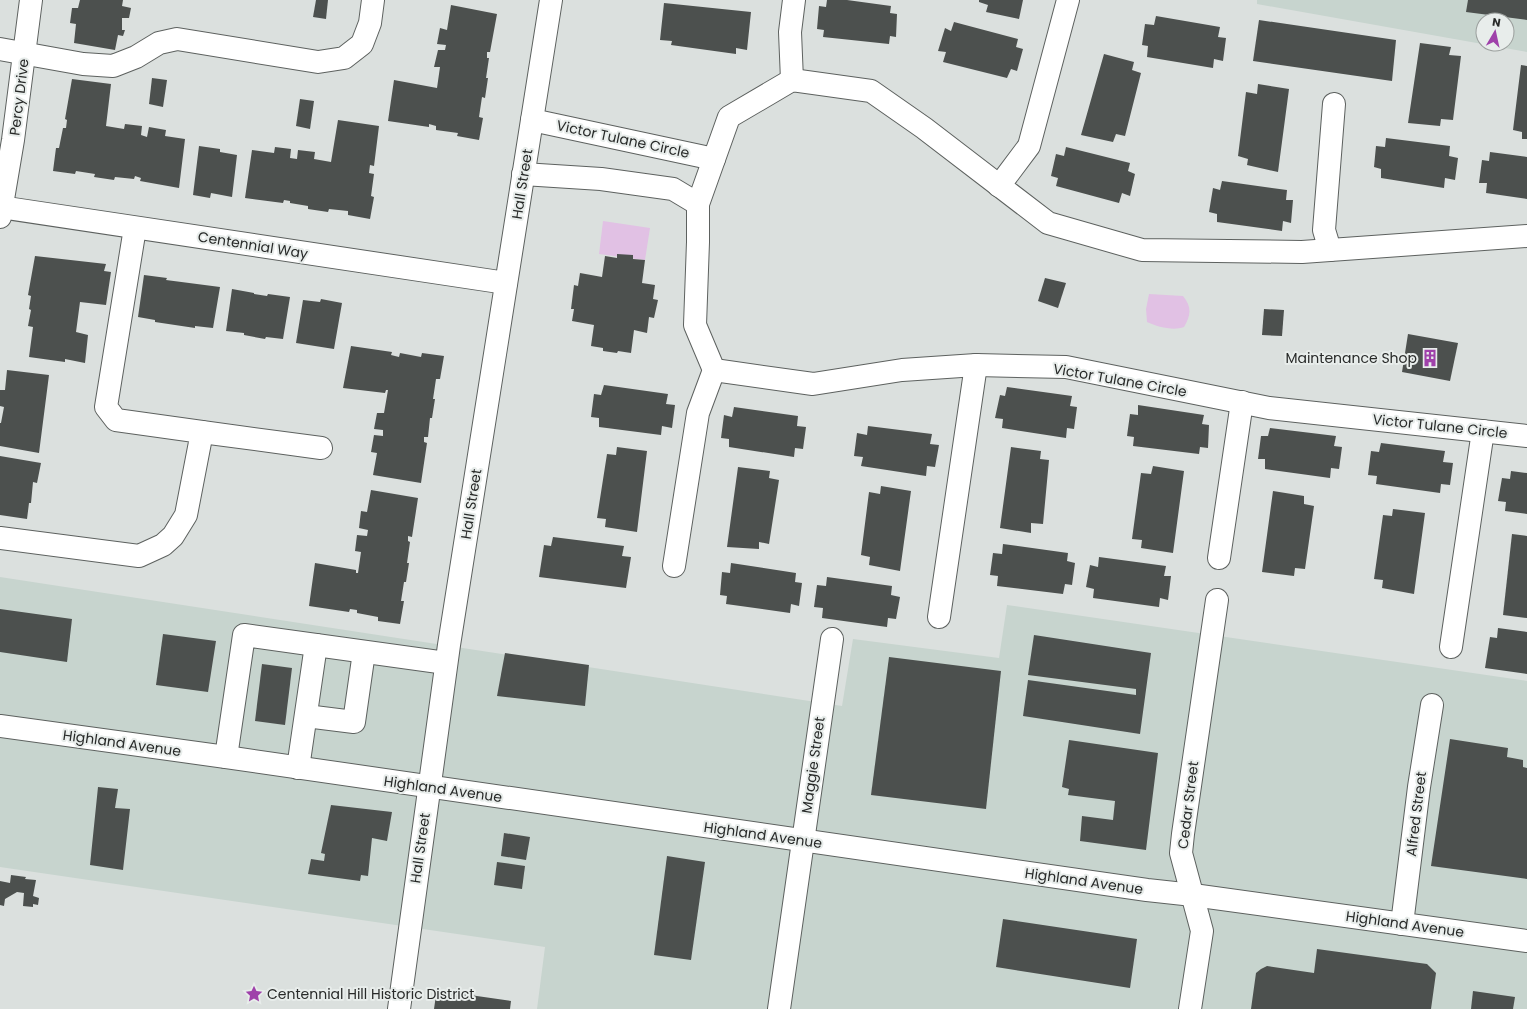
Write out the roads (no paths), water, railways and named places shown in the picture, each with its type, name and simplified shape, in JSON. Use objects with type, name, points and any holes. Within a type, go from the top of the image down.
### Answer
[{"type":"street","name":"Percy Drive","points":[[1,211],[13,140],[32,0]]},
{"type":"street","points":[[0,49],[83,64],[113,66],[136,56],[159,43],[177,39],[318,62],[344,58],[362,44],[370,23],[373,0]]},
{"type":"street","name":"Hall Street","points":[[399,1009],[428,786],[446,664],[551,0]]},
{"type":"street","points":[[792,80],[790,32],[794,0]]},
{"type":"street","points":[[999,186],[1029,146],[1068,0]]},
{"type":"street","points":[[674,566],[698,413],[714,370],[694,325],[698,242],[698,204],[729,117],[792,80],[871,91],[924,128],[1048,223],[1142,250],[1302,252],[1527,236]]},
{"type":"street","points":[[1330,250],[1324,230],[1334,104]]},
{"type":"street","name":"Victor Tulane Circle","points":[[532,120],[714,159]]},
{"type":"street","points":[[523,174],[601,179],[673,189],[698,204]]},
{"type":"street","name":"Centennial Way","points":[[1,211],[135,228],[506,283]]},
{"type":"street","points":[[135,228],[106,407],[116,420],[321,448]]},
{"type":"street","points":[[939,617],[976,365]]},
{"type":"street","name":"Victor Tulane Circle","points":[[714,370],[813,384],[902,370],[976,365],[1066,367],[1269,408],[1527,436]]},
{"type":"street","points":[[1218,558],[1242,402]]},
{"type":"street","points":[[1451,647],[1483,431]]},
{"type":"street","points":[[0,538],[139,556],[163,545],[173,536],[186,515],[202,432]]},
{"type":"street","name":"Cedar Street","points":[[1190,1009],[1202,931],[1181,853],[1182,834],[1217,600]]},
{"type":"street","points":[[226,757],[244,635],[446,664]]},
{"type":"street","name":"Maggie Street","points":[[779,1009],[832,639]]},
{"type":"street","points":[[298,768],[316,645]]},
{"type":"street","points":[[306,716],[354,722],[364,652]]},
{"type":"street","name":"Alfred Street","points":[[1402,924],[1419,787],[1432,705]]},
{"type":"street","name":"Highland Avenue","points":[[0,726],[226,757],[1147,890],[1193,894],[1527,941]]},
{"type":"place","name":"Maintenance Shop","points":[[1430,358]]},
{"type":"place","name":"Centennial Hill Historic District","points":[[254,994]]}]
